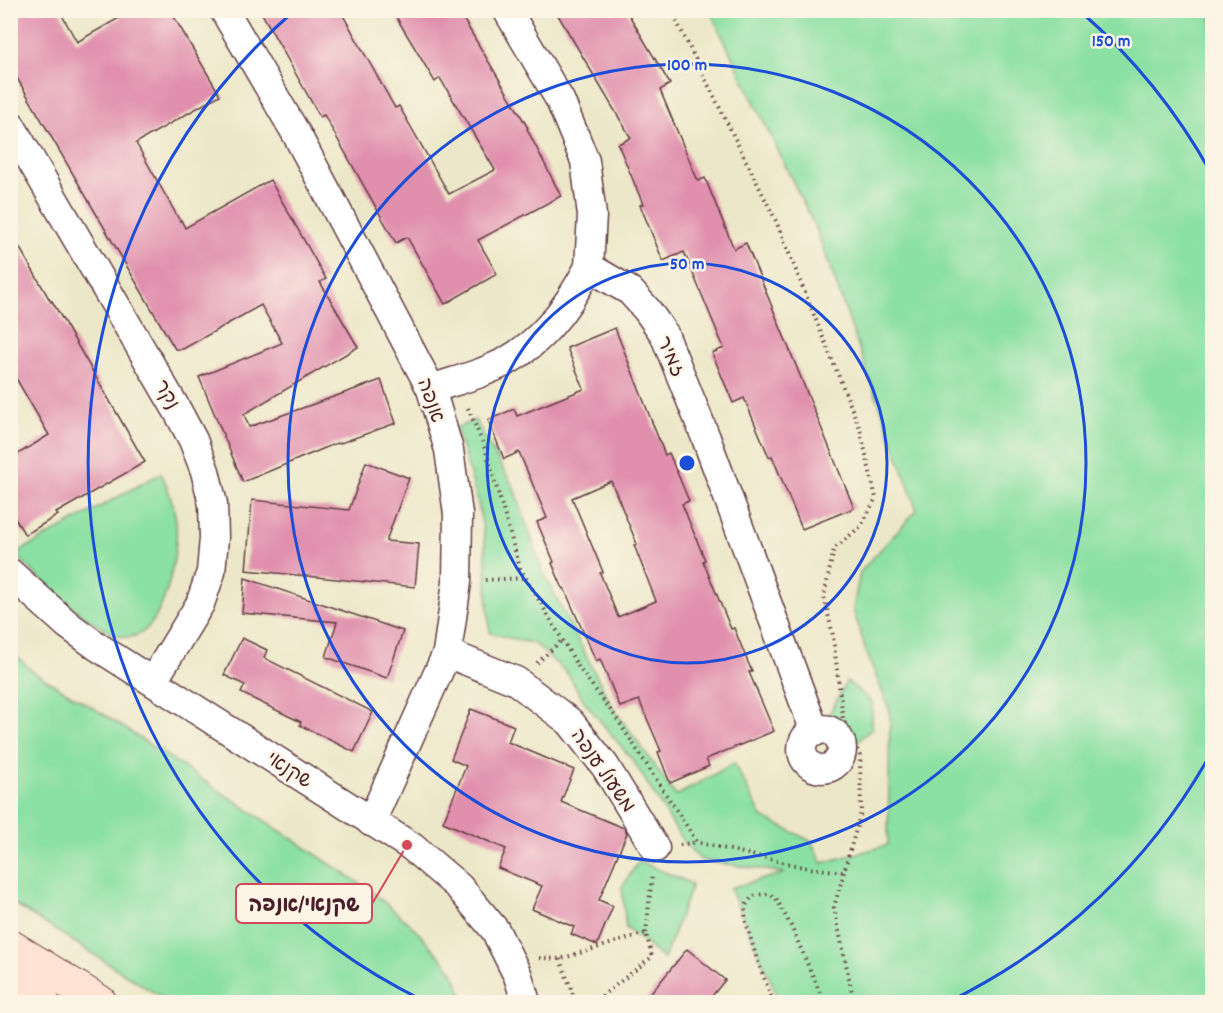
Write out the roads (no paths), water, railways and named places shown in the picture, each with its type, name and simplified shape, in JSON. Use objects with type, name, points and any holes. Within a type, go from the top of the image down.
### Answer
[{"type":"street","name":"אנפה","points":[[224,10],[443,384],[458,514],[457,582],[447,653],[371,822]]},
{"type":"street","points":[[443,384],[493,368],[529,347],[558,318],[589,267],[592,215],[585,161],[560,100],[507,10]]},
{"type":"street","name":"נקר","points":[[10,124],[177,410],[193,440],[205,471],[213,504],[214,538],[211,572],[200,604],[153,681]]},
{"type":"street","name":"זמיר","points":[[589,267],[630,291],[664,334],[706,438],[815,732]]},
{"type":"street","name":"שקנאי","points":[[10,573],[68,625],[98,647],[412,847],[459,887],[495,930],[518,976],[526,1002]]},
{"type":"street","name":"משעול ענפה","points":[[447,653],[516,681],[570,722],[605,766],[655,848]]},
{"type":"street","points":[[10,946],[100,1002]]},
{"type":"street","points":[[10,982],[43,1002]]},
{"type":"place","name":"שקנאי/אנפה","points":[[407,845]]}]
